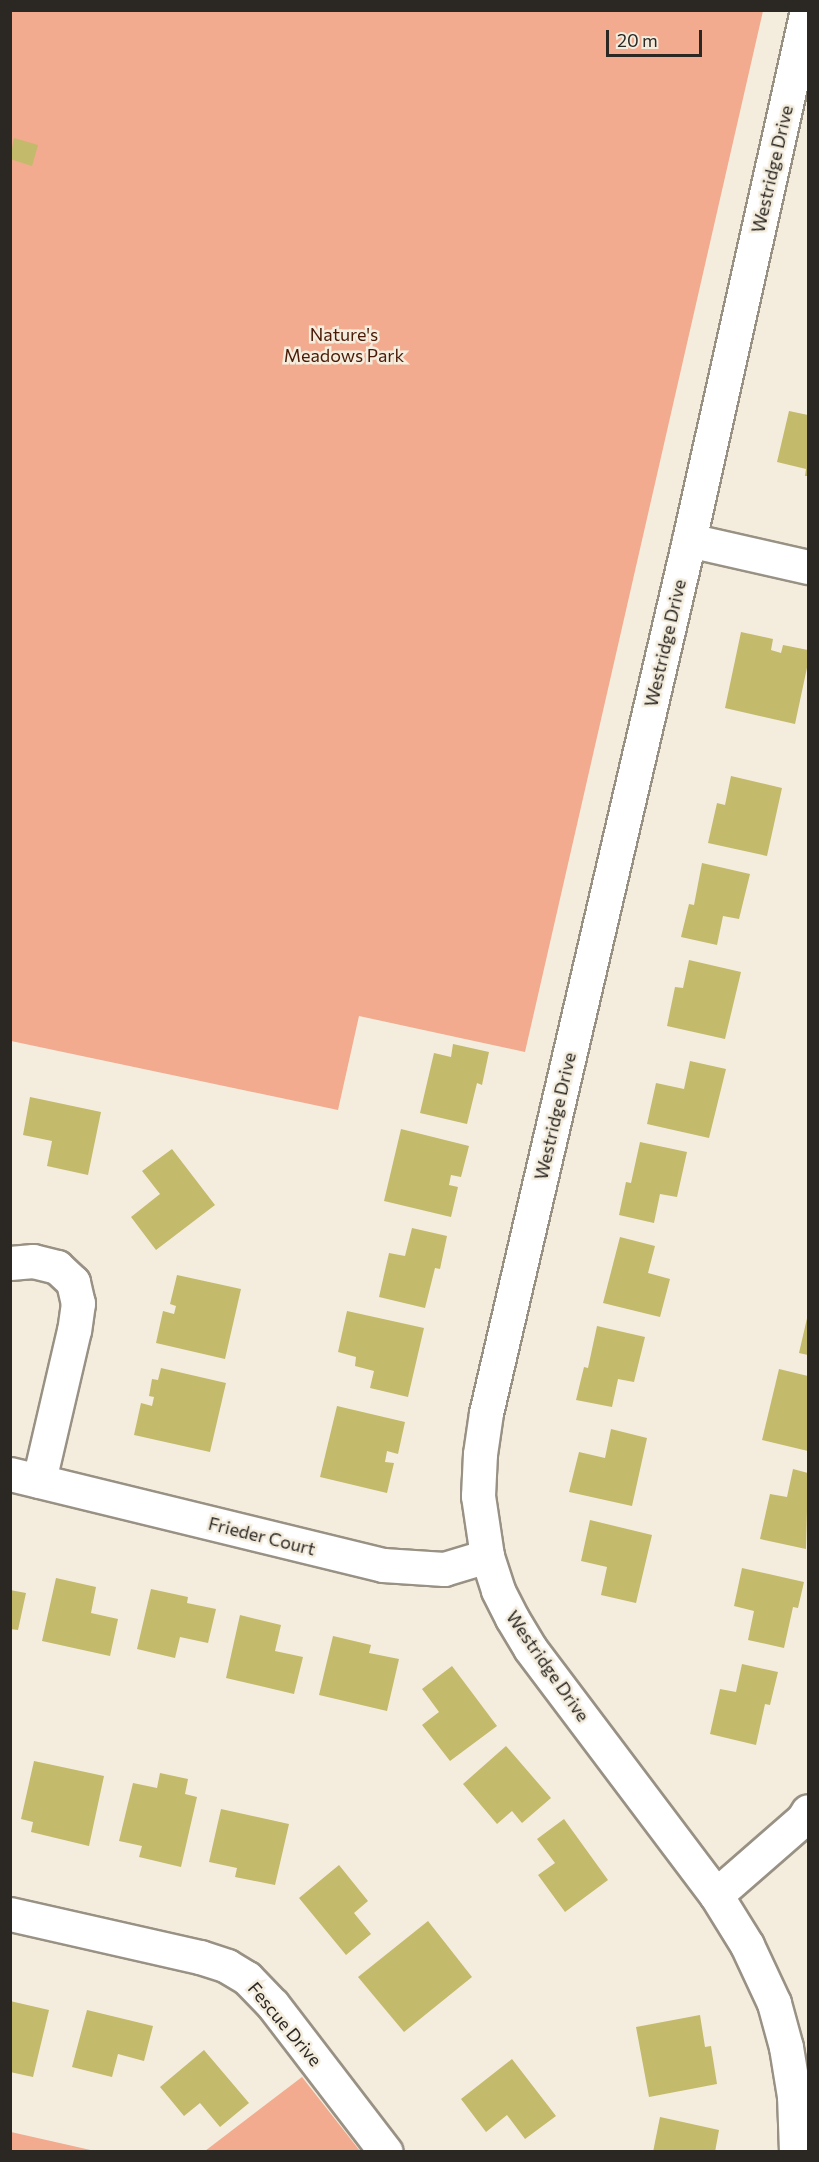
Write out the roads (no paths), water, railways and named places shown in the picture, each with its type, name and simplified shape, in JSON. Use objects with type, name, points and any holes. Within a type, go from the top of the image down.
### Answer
[{"type":"street","name":"Westridge Drive","points":[[796,2151],[794,2096],[786,2048],[774,2003],[747,1945],[716,1895],[530,1648],[498,1590],[487,1556],[478,1496],[480,1454],[486,1413],[689,540],[807,10]]},
{"type":"street","points":[[689,540],[808,567]]},
{"type":"street","name":"Frieder Court","points":[[10,1263],[33,1261],[57,1267],[73,1282],[78,1303],[74,1330],[25,1478],[383,1565],[444,1569],[487,1556]]},
{"type":"street","points":[[716,1895],[803,1820],[808,1811]]},
{"type":"street","name":"Fescue Drive","points":[[10,1914],[200,1957],[227,1966],[248,1978],[273,2005],[386,2151]]},
{"type":"park label","name":"Nature's Meadows Park","points":[[344,345]]}]
